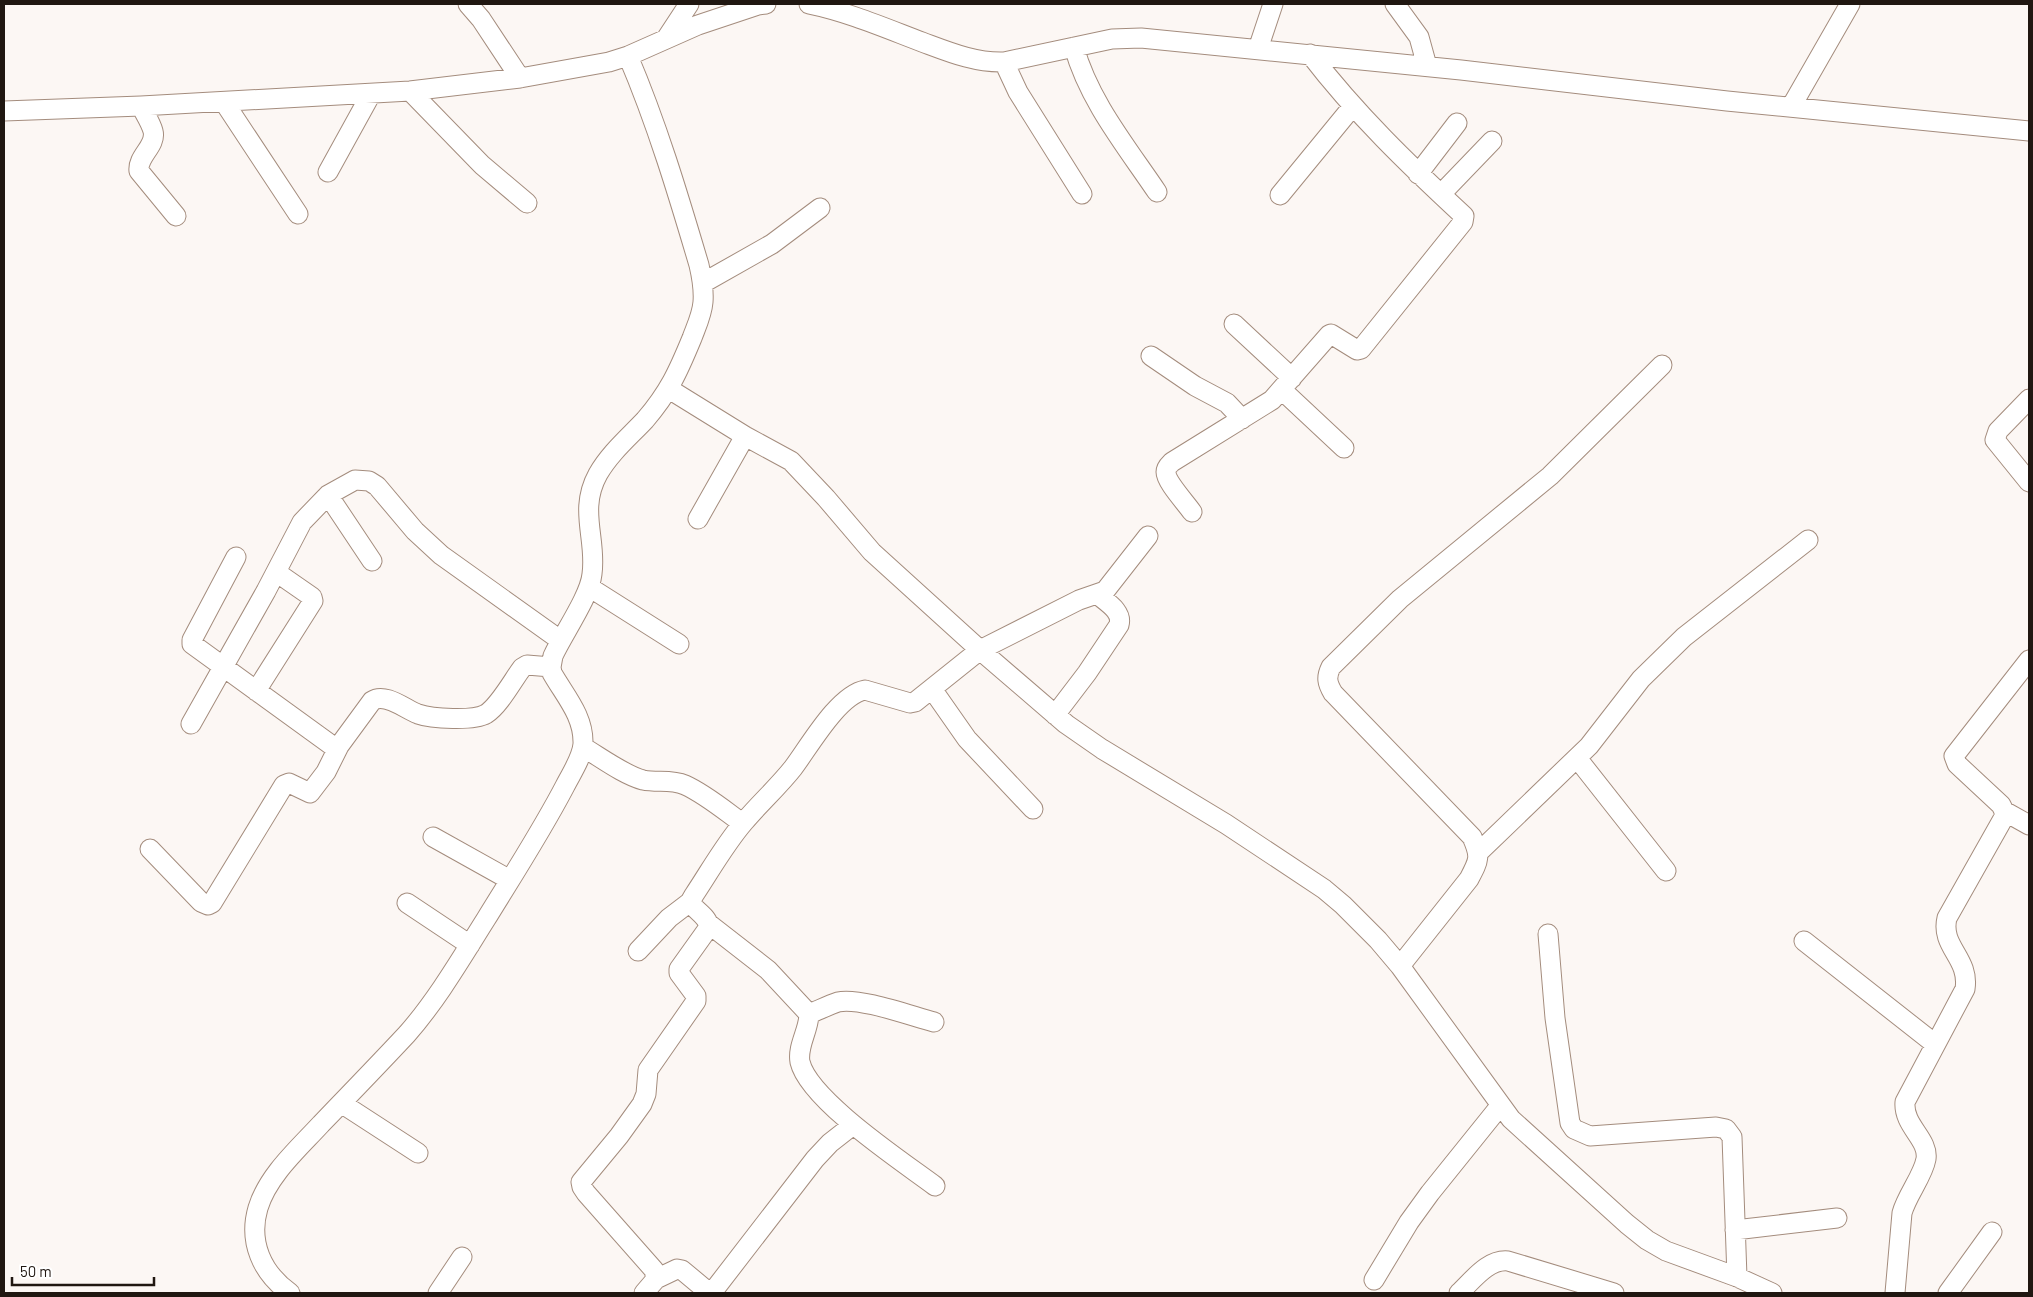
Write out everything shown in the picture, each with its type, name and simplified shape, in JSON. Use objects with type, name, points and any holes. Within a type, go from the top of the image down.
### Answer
[{"type":"street","points":[[468,4],[481,19],[520,78]]},
{"type":"street","points":[[666,39],[689,4]]},
{"type":"street","points":[[4,111],[371,94],[520,78],[609,62],[628,56],[727,14],[766,4]]},
{"type":"street","points":[[810,4],[836,10],[963,57],[989,62],[1004,62],[1112,39],[1141,38],[1427,66],[1620,90],[2029,131]]},
{"type":"street","points":[[1258,49],[1273,4]]},
{"type":"street","points":[[1396,4],[1419,37],[1427,66]]},
{"type":"street","points":[[1790,107],[1850,4]]},
{"type":"street","points":[[1074,47],[1081,71],[1092,93],[1157,192]]},
{"type":"street","points":[[1192,512],[1168,480],[1167,467],[1172,462],[1272,400],[1329,335],[1332,334],[1358,350],[1361,349],[1463,222],[1464,216],[1394,151],[1353,106],[1310,54]]},
{"type":"street","points":[[290,1293],[266,1270],[257,1253],[254,1232],[258,1207],[272,1181],[293,1154],[413,1027],[454,970],[549,817],[583,747],[580,722],[575,710],[552,673],[551,667],[560,640],[589,587],[592,563],[588,510],[597,475],[608,459],[644,421],[669,389],[675,379],[701,315],[703,283],[665,153],[647,100],[628,56]]},
{"type":"street","points":[[1004,62],[1018,92],[1082,194]]},
{"type":"street","points":[[410,91],[482,165],[527,203]]},
{"type":"street","points":[[328,172],[371,94]]},
{"type":"street","points":[[224,102],[298,214]]},
{"type":"street","points":[[141,106],[153,131],[154,138],[140,161],[139,171],[176,216]]},
{"type":"street","points":[[1280,195],[1353,106]]},
{"type":"street","points":[[1418,174],[1457,123]]},
{"type":"street","points":[[1441,194],[1492,140]]},
{"type":"street","points":[[703,283],[772,244],[820,208]]},
{"type":"street","points":[[1234,324],[1344,448]]},
{"type":"street","points":[[1151,356],[1195,386],[1227,402],[1242,419]]},
{"type":"street","points":[[1400,966],[1469,879],[1477,865],[1479,852],[1472,836],[1333,692],[1328,685],[1327,674],[1331,667],[1400,599],[1550,476],[1662,366]]},
{"type":"street","points":[[669,389],[745,436],[791,461],[826,498],[872,552],[1055,715],[1102,749],[1226,824],[1324,889],[1378,940],[1400,966],[1500,1106],[1540,1147],[1647,1240],[1666,1251],[1772,1293]]},
{"type":"street","points":[[2029,400],[1998,431],[1995,440],[2029,482]]},
{"type":"street","points":[[698,519],[745,436]]},
{"type":"street","points":[[191,724],[302,522],[328,495],[354,480],[369,481],[377,486],[415,531],[441,555],[560,640]]},
{"type":"street","points":[[328,495],[372,561]]},
{"type":"street","points":[[638,951],[669,918],[690,902],[742,823],[790,772],[821,728],[837,710],[859,691],[865,690],[910,703],[932,690],[980,650],[1079,600],[1105,591],[1148,536]]},
{"type":"street","points":[[1479,852],[1589,746],[1641,679],[1684,637],[1808,540]]},
{"type":"street","points":[[236,557],[192,640],[193,646],[331,745],[339,746]]},
{"type":"street","points":[[256,691],[313,601],[312,597],[276,572]]},
{"type":"street","points":[[589,587],[679,644]]},
{"type":"street","points":[[1055,715],[1087,673],[1119,625],[1121,618],[1119,613],[1097,594]]},
{"type":"street","points":[[2029,660],[1954,756],[1957,764],[2004,811],[2029,825]]},
{"type":"street","points":[[150,849],[201,902],[208,905],[212,902],[284,785],[289,783],[310,792],[326,772],[339,746],[376,698],[384,699],[428,717],[478,717],[492,709],[526,665],[551,667]]},
{"type":"street","points":[[932,690],[967,740],[1033,810]]},
{"type":"street","points":[[583,747],[635,777],[645,780],[672,780],[697,791],[742,823]]},
{"type":"street","points":[[1577,758],[1666,871]]},
{"type":"street","points":[[1894,1293],[1902,1213],[1906,1200],[1924,1167],[1926,1158],[1925,1148],[1904,1112],[1905,1102],[1965,988],[1967,977],[1946,934],[1946,918],[2001,824],[2004,811]]},
{"type":"street","points":[[433,837],[510,880]]},
{"type":"street","points":[[690,902],[709,924],[768,970],[809,1014],[809,1023],[800,1048],[800,1061],[804,1072],[824,1098],[853,1125],[935,1186]]},
{"type":"street","points":[[407,903],[470,945]]},
{"type":"street","points":[[650,1286],[654,1270],[586,1193],[581,1182],[619,1136],[642,1104],[646,1094],[648,1070],[696,1001],[696,996],[679,973],[679,969],[708,929],[709,924]]},
{"type":"street","points":[[1548,934],[1554,1018],[1570,1123],[1574,1129],[1590,1136],[1716,1127],[1726,1129],[1732,1137],[1737,1278]]},
{"type":"street","points":[[1804,940],[1936,1044]]},
{"type":"street","points":[[809,1014],[839,1002],[847,1001],[861,1002],[934,1022]]},
{"type":"street","points":[[341,1103],[418,1153]]},
{"type":"street","points":[[1374,1280],[1409,1222],[1430,1193],[1500,1106]]},
{"type":"street","points":[[650,1286],[677,1269],[682,1270],[706,1290],[711,1292],[714,1290],[815,1159],[830,1143],[853,1125]]},
{"type":"street","points":[[1735,1230],[1837,1218]]},
{"type":"street","points":[[1948,1293],[1992,1232]]},
{"type":"street","points":[[438,1293],[462,1257]]},
{"type":"street","points":[[1459,1293],[1487,1267],[1500,1260],[1614,1293]]}]
